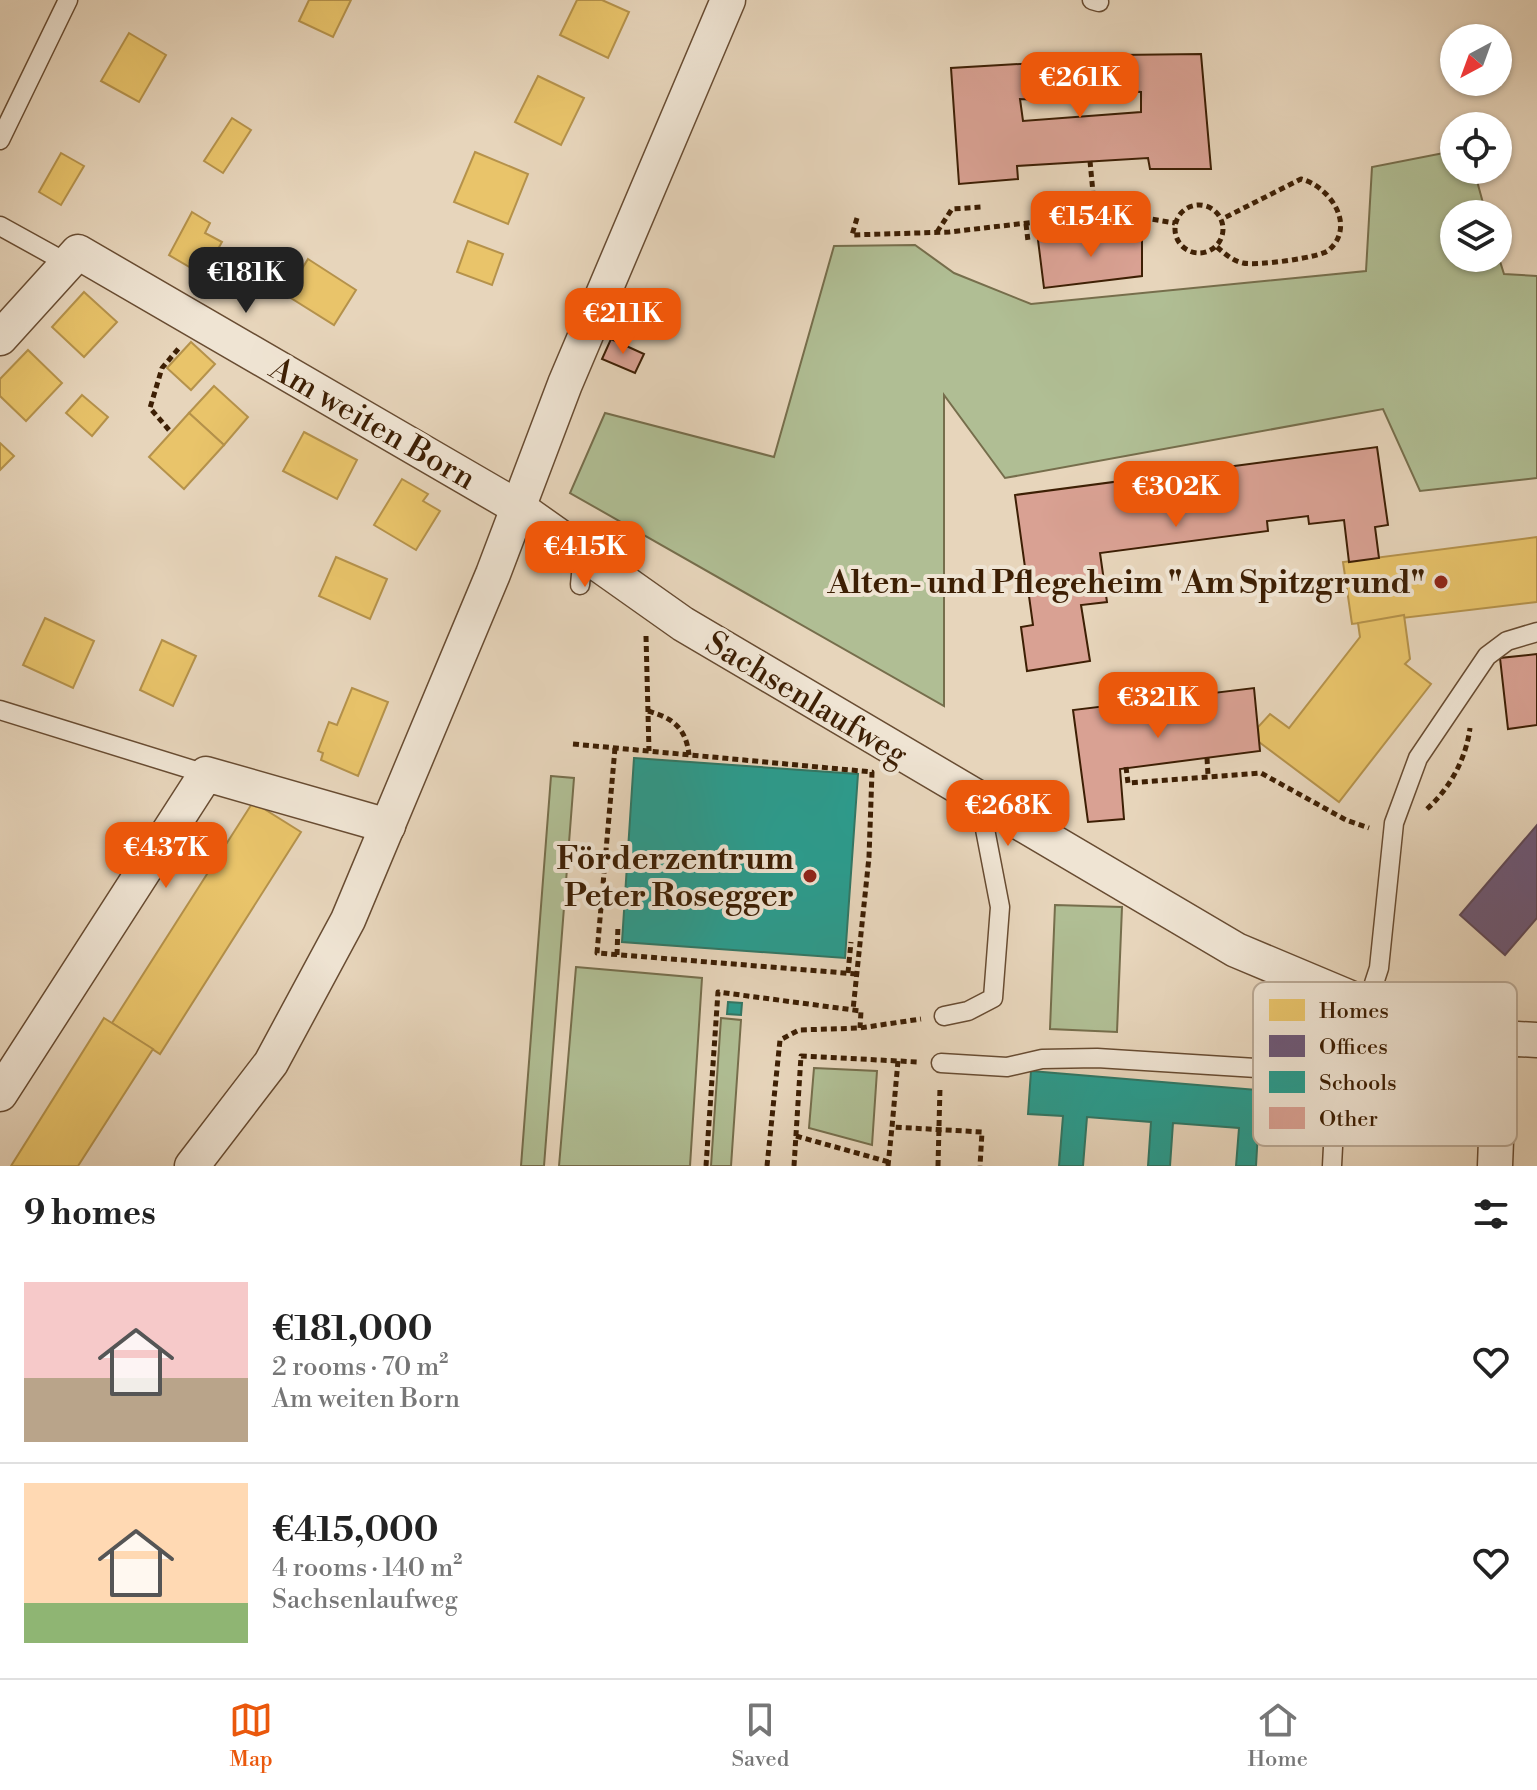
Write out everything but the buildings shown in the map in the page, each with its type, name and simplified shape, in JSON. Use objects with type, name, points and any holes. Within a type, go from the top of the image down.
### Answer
[{"type":"street","points":[[192,1166],[271,1063],[348,920],[519,508],[565,384],[728,0]]},
{"type":"street","name":"Am weiten Born","points":[[67,263],[78,252],[519,508]]},
{"type":"street","points":[[0,338],[67,263]]},
{"type":"street","name":"Sachsenlaufweg","points":[[519,508],[581,569],[683,624],[1236,950],[1311,982]]},
{"type":"street","points":[[0,1094],[206,774],[388,826]]},
{"type":"street","name":"Sachsenlaufweg","points":[[1517,1039],[1537,1040]]},
{"type":"street","points":[[1495,1166],[1496,1146]]},
{"type":"lane","points":[[0,140],[68,0]]},
{"type":"lane","points":[[0,226],[67,263]]},
{"type":"lane","points":[[1374,982],[1379,968],[1393,828],[1418,758],[1487,656],[1507,641],[1537,632]]},
{"type":"lane","points":[[0,710],[206,774]]},
{"type":"lane","points":[[944,1016],[968,1011],[993,998],[1000,907],[979,798]]},
{"type":"lane","points":[[940,1068],[1007,1067],[1042,1059],[1097,1058],[1253,1068]]},
{"type":"lane","points":[[1332,1166],[1333,1146]]},
{"type":"path","points":[[1090,161],[1097,235]]},
{"type":"path","points":[[1217,247],[1242,263],[1257,264],[1322,254],[1331,248],[1340,232],[1339,213],[1331,196],[1315,183],[1301,179],[1222,219]]},
{"type":"path","points":[[1199,204],[1217,212],[1222,219],[1222,240],[1217,247],[1202,254],[1182,247],[1175,232],[1175,223],[1183,211],[1199,204]]},
{"type":"path","points":[[937,232],[952,209],[982,207]]},
{"type":"path","points":[[857,218],[852,235],[937,232],[1095,215],[1148,216],[1175,223]]},
{"type":"path","points":[[1026,224],[1028,241]]},
{"type":"path","points":[[169,430],[150,408],[162,368],[186,339]]},
{"type":"path","points":[[645,643],[649,751]]},
{"type":"path","points":[[1126,767],[1128,783],[1261,773],[1346,820],[1393,828],[1419,817],[1452,779],[1466,750],[1472,710],[1456,698]]},
{"type":"path","points":[[648,711],[669,717],[681,728],[689,755]]},
{"type":"path","points":[[573,744],[872,772],[869,857],[853,1010]]},
{"type":"path","points":[[615,748],[597,953],[857,974]]},
{"type":"path","points":[[1207,758],[1208,775]]},
{"type":"path","points":[[617,955],[618,925]]},
{"type":"path","points":[[848,973],[851,942]]},
{"type":"path","points":[[706,1166],[718,992],[861,1011],[860,1028]]},
{"type":"path","points":[[767,1166],[780,1040],[799,1030],[860,1028],[944,1016]]},
{"type":"path","points":[[794,1166],[801,1056],[898,1061],[940,1068],[938,1166]]},
{"type":"path","points":[[796,1136],[888,1164],[898,1061]]},
{"type":"path","points":[[892,1127],[982,1132],[980,1166]]},
{"type":"green space","points":[[1440,154],[1440,184],[1478,184],[1482,200],[1440,200],[1440,272],[1503,272],[1537,276],[1537,478],[1420,491],[1383,409],[1005,478],[944,395],[944,706],[570,493],[605,413],[774,457],[834,246],[915,245],[954,273],[1031,304],[1366,271],[1372,167]]},
{"type":"green space","points":[[551,776],[574,778],[544,1166],[521,1166]]},
{"type":"green space","points":[[1055,905],[1122,907],[1117,1032],[1050,1029]]},
{"type":"green space","points":[[576,967],[702,978],[690,1166],[559,1166]]},
{"type":"green space","points":[[721,1018],[741,1020],[731,1166],[711,1166]]},
{"type":"green space","points":[[814,1068],[877,1071],[872,1145],[809,1128]]},
{"type":"place","name":"Alten- und Pflegeheim \"Am Spitzgrund\"","points":[[1441,582]]},
{"type":"place","name":"Förderzentrum Peter Rosegger","points":[[810,876]]}]
